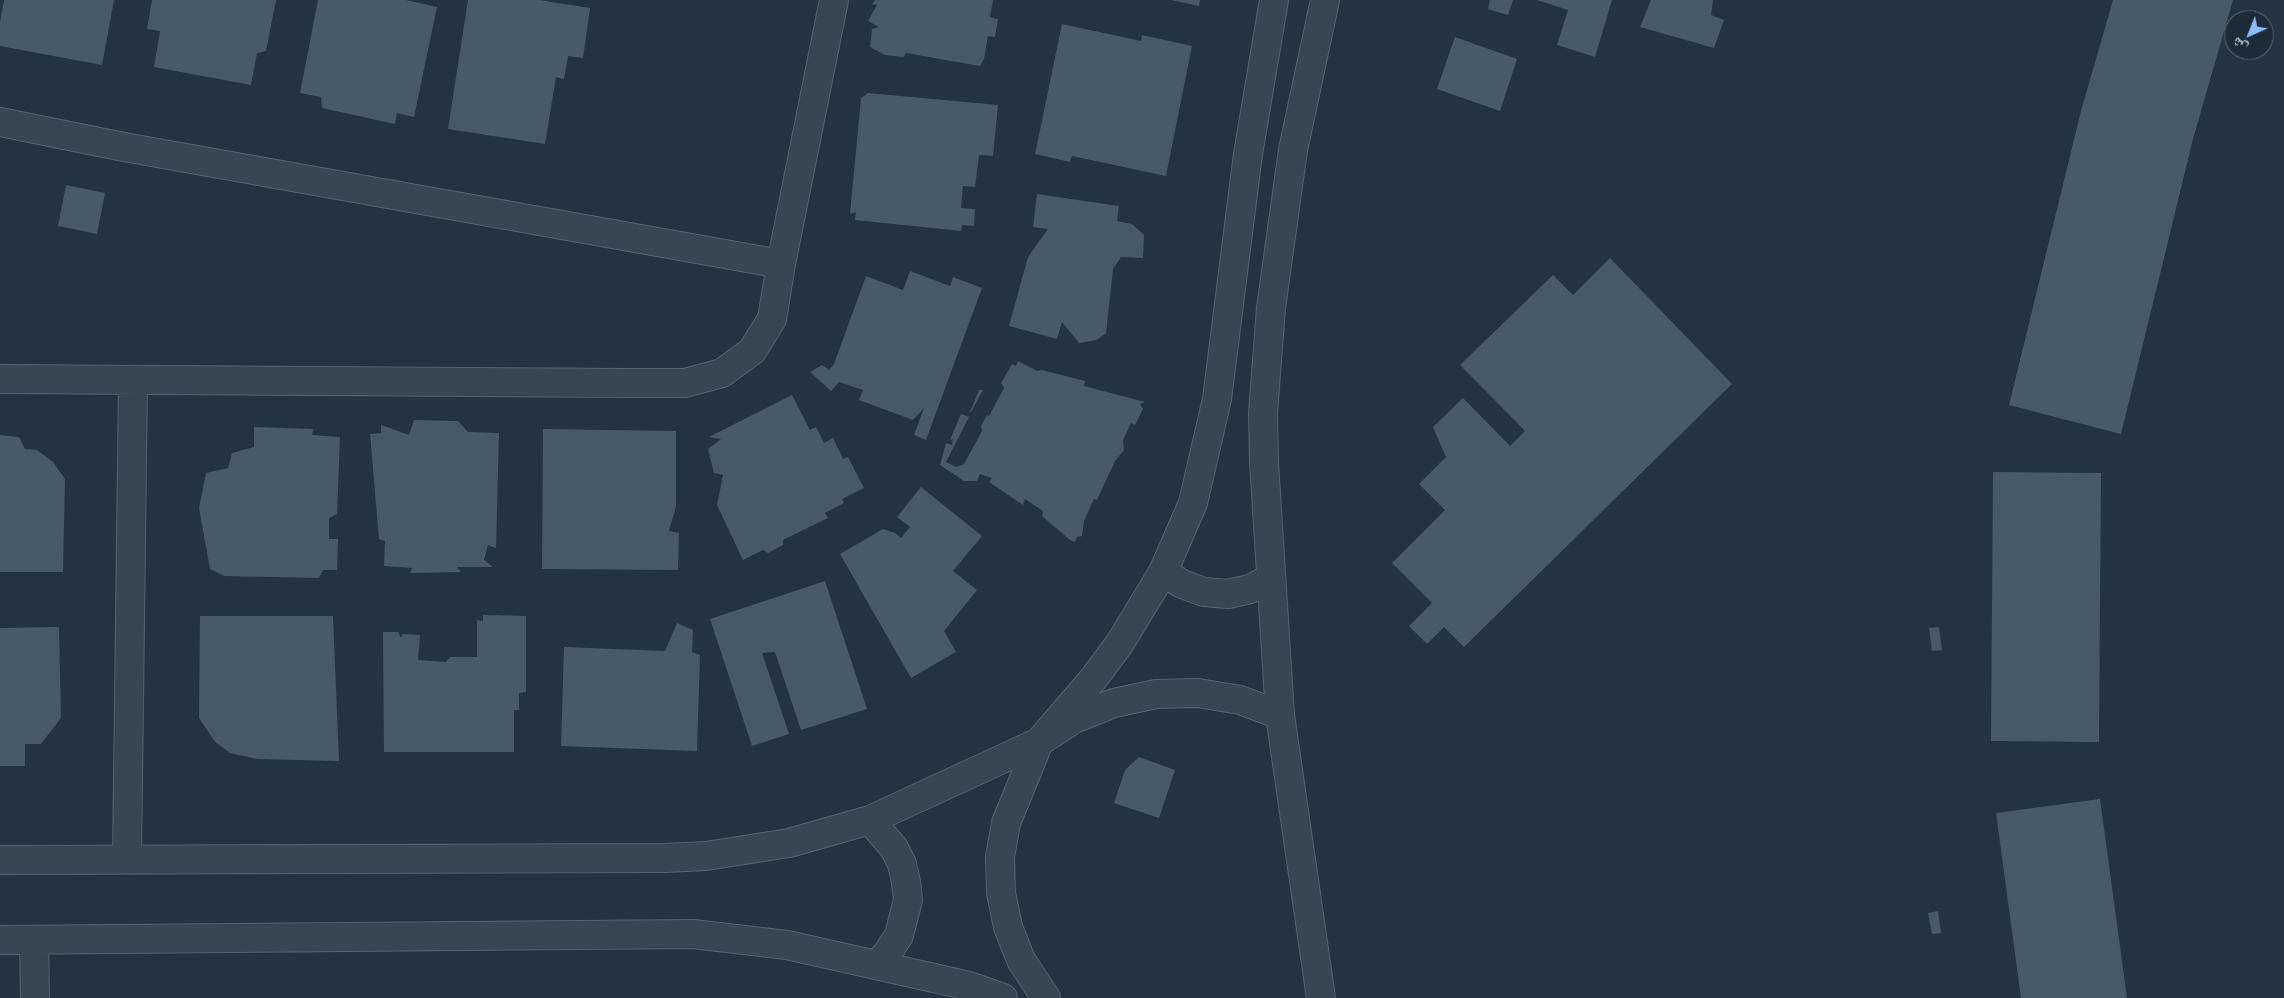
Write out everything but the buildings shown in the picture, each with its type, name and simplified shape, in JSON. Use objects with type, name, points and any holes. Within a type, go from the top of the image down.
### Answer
[{"type":"street","points":[[0,379],[685,383],[722,373],[752,351],[772,319],[781,264],[834,0]]},
{"type":"street","points":[[1046,998],[1021,960],[1008,927],[1000,893],[1000,857],[1006,823],[1039,742],[1094,678],[1120,643],[1163,572],[1193,503],[1217,399],[1248,154],[1274,0]]},
{"type":"street","points":[[1321,998],[1280,715],[1264,462],[1263,413],[1271,308],[1294,150],[1325,0]]},
{"type":"street","points":[[0,122],[124,148],[781,264]]},
{"type":"street","points":[[127,859],[134,381]]},
{"type":"street","points":[[1163,572],[1182,584],[1204,592],[1228,594],[1250,589],[1271,578]]},
{"type":"street","points":[[0,860],[665,858],[706,856],[789,843],[870,820],[1039,742],[1074,719],[1114,703],[1156,694],[1198,693],[1240,700],[1280,715]]},
{"type":"street","points":[[870,820],[894,848],[902,864],[908,900],[898,935],[889,951],[877,965]]},
{"type":"street","points":[[0,940],[693,934],[787,945],[969,986],[1003,998]]},
{"type":"street","points":[[34,940],[35,998]]}]
